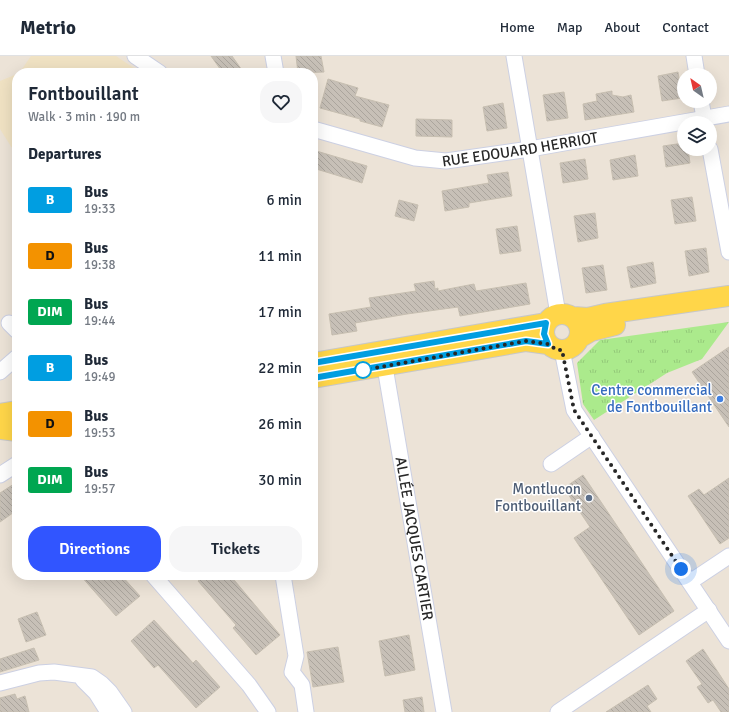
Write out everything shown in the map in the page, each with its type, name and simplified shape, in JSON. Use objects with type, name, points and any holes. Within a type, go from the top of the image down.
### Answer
[{"type":"main road","points":[[318,363],[559,318],[588,318],[605,314],[729,296]]},
{"type":"main road","points":[[318,377],[526,341],[555,347],[573,347],[580,338],[591,331],[607,327],[729,308]]},
{"type":"main road","points":[[559,318],[580,327],[580,338]]},
{"type":"main road","points":[[555,347],[544,334],[559,318]]},
{"type":"main road","points":[[0,414],[12,411]]},
{"type":"main road","points":[[0,429],[12,430]]},
{"type":"street","points":[[135,56],[153,68]]},
{"type":"street","points":[[273,56],[275,68]]},
{"type":"street","points":[[514,56],[559,318]]},
{"type":"street","points":[[694,56],[696,68]]},
{"type":"street","name":"RUE EDOUARD HERRIOT","points":[[717,117],[729,114]]},
{"type":"street","name":"RUE EDOUARD HERRIOT","points":[[318,130],[415,158],[446,161],[469,159],[677,125]]},
{"type":"street","points":[[711,156],[729,252]]},
{"type":"street","points":[[555,347],[574,410],[729,641]]},
{"type":"street","points":[[0,372],[12,361]]},
{"type":"street","name":"ALLÉE JACQUES CARTIER","points":[[387,365],[386,372],[444,712]]},
{"type":"street","points":[[551,464],[592,436]]},
{"type":"street","points":[[0,475],[12,467]]},
{"type":"street","points":[[690,582],[729,556]]},
{"type":"street","points":[[157,580],[249,685],[268,712]]},
{"type":"street","points":[[284,580],[296,656],[292,672],[302,684],[306,712]]},
{"type":"street","points":[[558,712],[709,610]]},
{"type":"street","points":[[0,684],[39,672],[76,674],[92,677],[110,692],[124,712]]},
{"type":"street","points":[[76,674],[96,693],[108,712]]},
{"type":"shaded area","points":[[31,56],[116,56],[134,68],[23,68]]},
{"type":"shaded area","points":[[12,76],[12,148],[0,129],[0,81]]},
{"type":"green space","points":[[729,322],[702,359],[667,373],[594,420],[583,404],[577,363],[600,340]]},
{"type":"building","points":[[211,56],[232,56],[240,68],[219,68]]},
{"type":"building","points":[[296,56],[321,56],[324,72],[318,72],[318,68],[297,68]]},
{"type":"building","points":[[677,72],[677,99],[662,101],[658,76]]},
{"type":"building","points":[[328,79],[358,88],[355,96],[389,105],[382,127],[360,121],[360,119],[320,108]]},
{"type":"building","points":[[612,91],[612,95],[623,97],[631,95],[634,112],[585,120],[583,104],[597,101],[596,94]]},
{"type":"building","points":[[564,92],[568,118],[547,121],[543,95]]},
{"type":"building","points":[[503,103],[507,128],[487,131],[483,107]]},
{"type":"building","points":[[416,119],[452,120],[452,137],[416,136]]},
{"type":"building","points":[[677,144],[677,156],[689,156],[690,163],[666,167],[663,146]]},
{"type":"building","points":[[318,151],[367,166],[362,183],[318,170]]},
{"type":"building","points":[[635,155],[638,176],[613,180],[610,160]]},
{"type":"building","points":[[585,159],[588,179],[563,183],[560,163]]},
{"type":"building","points":[[508,172],[512,196],[469,203],[469,207],[445,211],[442,191],[489,183],[487,175]]},
{"type":"building","points":[[692,197],[696,221],[675,224],[671,200]]},
{"type":"building","points":[[399,200],[418,205],[414,221],[395,216]]},
{"type":"building","points":[[595,213],[598,238],[578,242],[574,216]]},
{"type":"building","points":[[517,226],[521,251],[500,254],[496,229]]},
{"type":"building","points":[[706,248],[709,272],[689,276],[685,251]]},
{"type":"building","points":[[653,262],[656,283],[631,288],[627,267]]},
{"type":"building","points":[[603,265],[607,290],[586,293],[582,268]]},
{"type":"building","points":[[434,281],[435,289],[438,288],[438,291],[474,284],[476,291],[526,283],[530,304],[460,316],[458,307],[407,314],[355,323],[357,331],[332,335],[329,314],[371,307],[369,298],[416,291],[414,284]]},
{"type":"building","name":"Centre commercial de Fontbouillant","points":[[729,347],[729,427],[692,372]]},
{"type":"building","points":[[583,475],[674,611],[639,635],[574,538],[590,527],[564,488]]},
{"type":"building","points":[[729,478],[729,538],[720,544],[688,496],[699,489],[704,495]]},
{"type":"building","points":[[12,485],[12,514],[0,522],[0,493]]},
{"type":"building","points":[[84,580],[126,580],[140,596],[116,616]]},
{"type":"building","points":[[234,580],[280,635],[256,655],[233,628],[236,625],[198,581]]},
{"type":"building","points":[[37,612],[46,635],[26,642],[18,619]]},
{"type":"building","points":[[154,620],[193,663],[196,660],[220,687],[196,708],[158,665],[154,668],[131,641]]},
{"type":"building","points":[[409,635],[415,670],[385,676],[379,641]]},
{"type":"building","points":[[338,647],[344,682],[313,687],[307,652]]},
{"type":"building","points":[[34,648],[39,660],[0,672],[0,659]]},
{"type":"building","points":[[703,649],[729,689],[729,712],[721,712],[713,700],[708,703],[697,687],[702,684],[686,661]]},
{"type":"building","points":[[648,685],[657,699],[647,706],[651,712],[606,712]]},
{"type":"building","points":[[15,694],[17,699],[25,696],[29,712],[0,712],[0,698]]},
{"type":"building","points":[[422,697],[424,712],[405,712],[403,700]]},
{"type":"bus line","name":"B","points":[[318,362],[546,323],[544,334],[548,344],[526,341],[318,377]]},
{"type":"place","name":"Centre commercial de Fontbouillant","points":[[720,399]]},
{"type":"place","name":"Montlucon Fontbouillant","points":[[589,498]]},
{"type":"route","points":[[363,370],[526,341],[548,344],[557,350],[562,350],[574,410],[681,569]]}]
